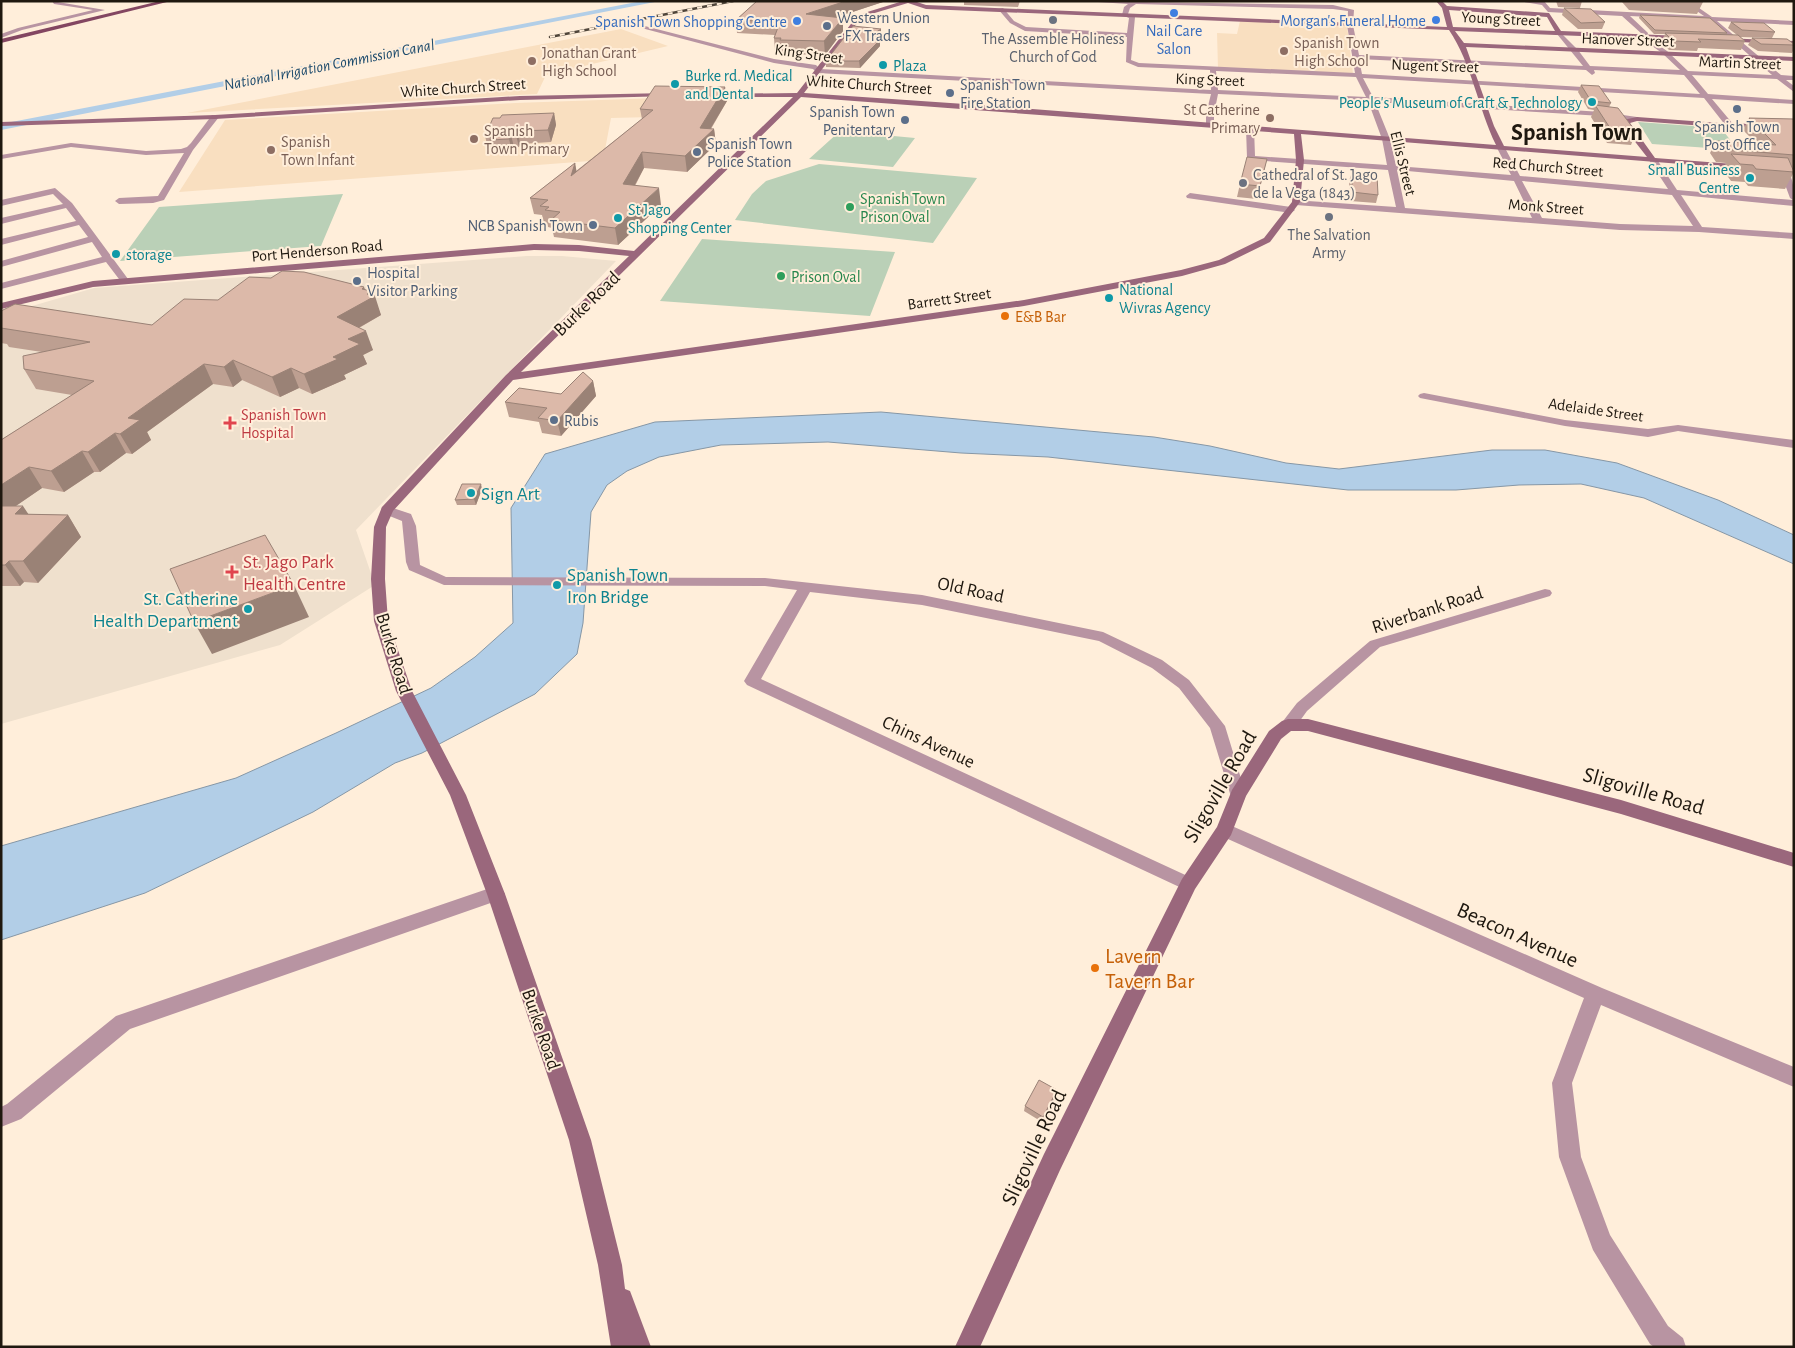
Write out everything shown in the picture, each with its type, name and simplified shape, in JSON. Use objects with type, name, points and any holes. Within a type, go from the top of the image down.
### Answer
[{"type":"main road","points":[[1,41],[168,1]]},
{"type":"street","points":[[1,36],[20,29],[102,10],[54,2],[56,1]]},
{"type":"street","name":"Young Street","points":[[908,1],[926,7],[1689,38]]},
{"type":"street","name":"Burke Road","points":[[622,1347],[610,1264],[580,1140],[496,894],[458,796],[404,691],[381,621],[378,579],[380,527],[387,510],[510,377],[799,95],[856,21],[866,14],[908,1]]},
{"type":"street","points":[[1086,1],[1260,3]]},
{"type":"street","points":[[1439,1],[1445,8],[1452,29],[1462,46],[1490,126],[1538,220]]},
{"type":"street","points":[[1521,1],[1542,3],[1549,12],[1560,34],[1576,51],[1602,89]]},
{"type":"street","points":[[1685,1],[1710,18],[1794,90]]},
{"type":"street","points":[[1125,15],[1127,7],[1134,2]]},
{"type":"street","points":[[87,8],[102,3]]},
{"type":"street","name":"Ellis Street","points":[[1260,3],[1351,10],[1350,25],[1358,76],[1386,139],[1401,211]]},
{"type":"street","points":[[1445,8],[1624,14],[1794,23]]},
{"type":"street","points":[[1001,9],[1012,22],[1025,29],[1130,35]]},
{"type":"street","points":[[1624,14],[1646,34],[1643,37],[1649,39],[1686,74],[1729,124]]},
{"type":"street","name":"Nugent Street","points":[[1125,15],[1132,17],[1128,61],[1131,63],[1213,69],[1475,80],[1794,102]]},
{"type":"street","name":"King Street","points":[[633,25],[766,60],[794,66],[816,67],[817,71],[1015,80],[1215,93],[1304,95],[1602,114],[1637,119],[1719,125],[1794,127]]},
{"type":"street","points":[[1717,40],[1794,42]]},
{"type":"street","name":"Hanover Street","points":[[1462,46],[1794,59]]},
{"type":"street","name":"Martin Street","points":[[1356,57],[1794,78]]},
{"type":"street","points":[[1210,125],[1210,114],[1215,93],[1213,69]]},
{"type":"street","name":"White Church Street","points":[[1,124],[215,117],[520,98],[677,95]]},
{"type":"street","name":"White Church Street","points":[[696,95],[799,95],[1297,131],[1750,168]]},
{"type":"street","points":[[119,201],[161,198],[190,148],[215,117]]},
{"type":"street","points":[[1637,119],[1629,120],[1626,122],[1626,125],[1654,160],[1699,229]]},
{"type":"street","name":"Red Church Street","points":[[1250,128],[1251,158],[1300,160],[1794,203]]},
{"type":"street","points":[[1294,206],[1300,160],[1297,131]]},
{"type":"street","points":[[1,157],[71,145],[146,153],[181,151],[190,148]]},
{"type":"street","points":[[1603,157],[1643,148]]},
{"type":"street","points":[[1794,172],[1780,170],[1794,198]]},
{"type":"street","points":[[1,203],[55,191],[69,205],[125,281]]},
{"type":"street","name":"Monk Street","points":[[1190,196],[1294,206],[1794,236]]},
{"type":"street","points":[[1,221],[69,205]]},
{"type":"street","name":"Barrett Street","points":[[510,377],[1024,303],[1182,272],[1222,262],[1255,248],[1267,240],[1294,206]]},
{"type":"street","points":[[1,242],[81,222]]},
{"type":"street","points":[[1,264],[93,240]]},
{"type":"street","name":"Port Henderson Road","points":[[1,306],[93,284],[534,247],[579,248],[638,254]]},
{"type":"street","points":[[1,286],[107,259]]},
{"type":"street","name":"Adelaide Street","points":[[1424,396],[1565,423],[1648,433],[1678,428],[1794,444]]},
{"type":"street","name":"Old Road","points":[[387,510],[406,518],[410,523],[411,559],[414,567],[444,582],[765,582],[922,600],[1103,637],[1157,664],[1184,684],[1195,696],[1217,726],[1238,795]]},
{"type":"street","name":"Chins Avenue","points":[[806,587],[752,681],[1188,884]]},
{"type":"street","name":"Riverbank Road","points":[[1288,725],[1302,707],[1375,644],[1546,593]]},
{"type":"street","name":"Sligoville Road","points":[[967,1347],[1052,1162],[1188,884],[1225,830],[1238,795],[1275,734],[1288,725],[1308,725],[1621,807],[1794,860]]},
{"type":"street","name":"Beacon Avenue","points":[[1225,830],[1595,994],[1794,1077]]},
{"type":"street","points":[[1,1117],[14,1112],[123,1022],[496,894]]},
{"type":"street","points":[[1595,994],[1562,1083],[1570,1157],[1601,1242],[1659,1335],[1674,1347]]},
{"type":"street","points":[[610,1264],[639,1347]]},
{"type":"shaded area","name":"Spanish Town High School","points":[[1240,21],[1347,26],[1353,74],[1218,68],[1217,33],[1237,34]]},
{"type":"shaded area","name":"Jonathan Grant High School","points":[[621,29],[668,46],[546,75],[537,94],[187,113]]},
{"type":"shaded area","name":"Spanish Town Primary","points":[[658,98],[653,117],[611,118],[603,160],[179,192],[225,120],[515,103]]},
{"type":"shaded area","name":"Spanish Town Hospital","points":[[527,256],[562,256],[616,261],[356,530],[375,585],[280,645],[1,724],[1,315],[94,288]]},
{"type":"green space","points":[[1638,122],[1721,128],[1738,150],[1652,144]]},
{"type":"green space","points":[[840,131],[915,138],[893,167],[809,159]]},
{"type":"green space","name":"Spanish Town Prison Oval","points":[[819,164],[977,178],[933,243],[735,220],[752,194],[766,181]]},
{"type":"green space","points":[[343,194],[321,246],[120,261],[159,207]]},
{"type":"green space","name":"Prison Oval","points":[[702,239],[895,252],[870,316],[660,301]]},
{"type":"water","points":[[881,412],[1154,437],[1210,446],[1286,463],[1339,469],[1492,450],[1545,450],[1617,463],[1718,500],[1794,535],[1794,564],[1644,498],[1581,484],[1519,485],[1456,490],[1348,490],[1048,457],[961,453],[828,442],[721,445],[659,457],[627,471],[607,485],[591,512],[583,623],[577,654],[535,694],[422,753],[395,763],[313,812],[145,893],[1,940],[1,846],[236,778],[431,688],[475,657],[513,623],[511,508],[545,454],[655,422]]},
{"type":"building","name":"Spanish Town Shopping Centre","points":[[757,1],[846,1],[806,14],[843,18],[824,41],[780,40],[781,38],[774,38],[780,22],[736,20]]},
{"type":"building","points":[[1564,8],[1591,9],[1605,22],[1581,23]]},
{"type":"building","points":[[1640,15],[1710,18],[1727,33],[1655,30]]},
{"type":"building","points":[[1731,22],[1764,23],[1775,32],[1742,30]]},
{"type":"building","points":[[853,26],[881,29],[867,38],[880,40],[859,61],[826,61]]},
{"type":"building","points":[[1665,33],[1738,35],[1745,41],[1698,39],[1701,42],[1673,41]]},
{"type":"building","points":[[1752,38],[1787,39],[1794,45],[1761,44]]},
{"type":"building","points":[[1581,85],[1599,86],[1611,103],[1591,101]]},
{"type":"building","points":[[655,86],[725,87],[700,128],[714,129],[685,156],[642,152],[623,184],[659,188],[615,228],[551,220],[560,212],[545,210],[549,207],[540,206],[548,200],[530,198],[575,163],[571,176],[653,110],[640,109]]},
{"type":"building","points":[[1595,105],[1618,108],[1636,132],[1612,131]]},
{"type":"building","points":[[554,113],[548,130],[518,131],[516,135],[511,135],[509,139],[490,140],[491,136],[485,136],[493,118],[500,118],[502,115]]},
{"type":"building","points":[[1749,118],[1794,119],[1794,155],[1722,149],[1716,141],[1776,145]]},
{"type":"building","points":[[1731,154],[1788,158],[1794,172],[1756,169],[1753,165],[1740,164]]},
{"type":"building","points":[[1247,157],[1267,159],[1260,186],[1240,184]]},
{"type":"building","points":[[1352,172],[1377,175],[1378,195],[1352,192]]},
{"type":"building","points":[[282,271],[304,272],[364,287],[362,289],[371,291],[367,294],[375,296],[337,317],[366,331],[348,339],[360,344],[333,357],[338,359],[304,374],[291,368],[272,377],[233,360],[224,367],[204,364],[128,418],[140,420],[120,434],[115,433],[88,452],[82,451],[51,471],[29,467],[1,485],[1,440],[94,381],[24,369],[23,356],[90,342],[1,328],[1,311],[15,304],[152,325],[184,299],[218,300],[249,277],[271,278]]},
{"type":"building","points":[[583,372],[593,381],[557,421],[538,418],[547,408],[505,402],[519,388],[561,394]]},
{"type":"building","points":[[462,484],[481,484],[474,499],[455,500]]},
{"type":"building","points":[[1,506],[23,506],[15,514],[68,515],[23,561],[9,561],[5,565],[1,565]]},
{"type":"building","points":[[265,535],[294,585],[194,622],[170,569]]},
{"type":"building","points":[[1039,1080],[1057,1090],[1043,1117],[1025,1106]]},
{"type":"waterway","name":"National Irrigation Commission Canal","points":[[1,127],[656,1]]},
{"type":"railway","points":[[550,37],[733,1]]},
{"type":"place","name":"Nail Care Salon","points":[[1174,13]]},
{"type":"place","name":"The Assemble Holiness Church of God","points":[[1053,20]]},
{"type":"place","name":"Morgan's Funeral Home","points":[[1436,20]]},
{"type":"place","name":"Spanish Town Shopping Centre","points":[[797,21]]},
{"type":"place","name":"Western Union - FX Traders","points":[[827,26]]},
{"type":"place","name":"Spanish Town High School","points":[[1284,51]]},
{"type":"place","name":"Jonathan Grant High School","points":[[532,61]]},
{"type":"place","name":"Plaza","points":[[883,65]]},
{"type":"place","name":"Burke rd. Medical and Dental","points":[[675,84]]},
{"type":"place","name":"Spanish Town Fire Station","points":[[950,93]]},
{"type":"place","name":"People's Museum of Craft & Technology","points":[[1592,102]]},
{"type":"place","name":"Spanish Town Post Office","points":[[1737,109]]},
{"type":"place","name":"St Catherine Primary","points":[[1270,118]]},
{"type":"place","name":"Spanish Town Penitentary","points":[[905,120]]},
{"type":"place","name":"Spanish Town Primary","points":[[474,139]]},
{"type":"place","name":"Spanish Town Infant","points":[[271,150]]},
{"type":"place","name":"Spanish Town Police Station","points":[[697,152]]},
{"type":"place","name":"Small Business Centre","points":[[1750,178]]},
{"type":"place","name":"Cathedral of St. Jago de la Vega (1843)","points":[[1243,183]]},
{"type":"place","name":"Spanish Town Prison Oval","points":[[850,207]]},
{"type":"place","name":"The Salvation Army","points":[[1329,217]]},
{"type":"place","name":"St Jago Shopping Center","points":[[618,218]]},
{"type":"place","name":"NCB Spanish Town","points":[[593,225]]},
{"type":"place","name":"storage","points":[[116,254]]},
{"type":"place","name":"Prison Oval","points":[[781,276]]},
{"type":"place","name":"Hospital Visitor Parking","points":[[357,281]]},
{"type":"place","name":"National Wivras Agency","points":[[1109,298]]},
{"type":"place","name":"E&B Bar","points":[[1005,316]]},
{"type":"place","name":"Rubis","points":[[554,420]]},
{"type":"place","name":"Spanish Town Hospital","points":[[230,423]]},
{"type":"place","name":"Sign Art","points":[[471,493]]},
{"type":"place","name":"St. Jago Park Health Centre","points":[[232,572]]},
{"type":"place","name":"Spanish Town Iron Bridge","points":[[557,585]]},
{"type":"place","name":"St. Catherine Health Department","points":[[248,609]]},
{"type":"place","name":"Lavern Tavern Bar","points":[[1095,968]]},
{"type":"district","name":"Spanish Town","points":[[1577,132]]}]
